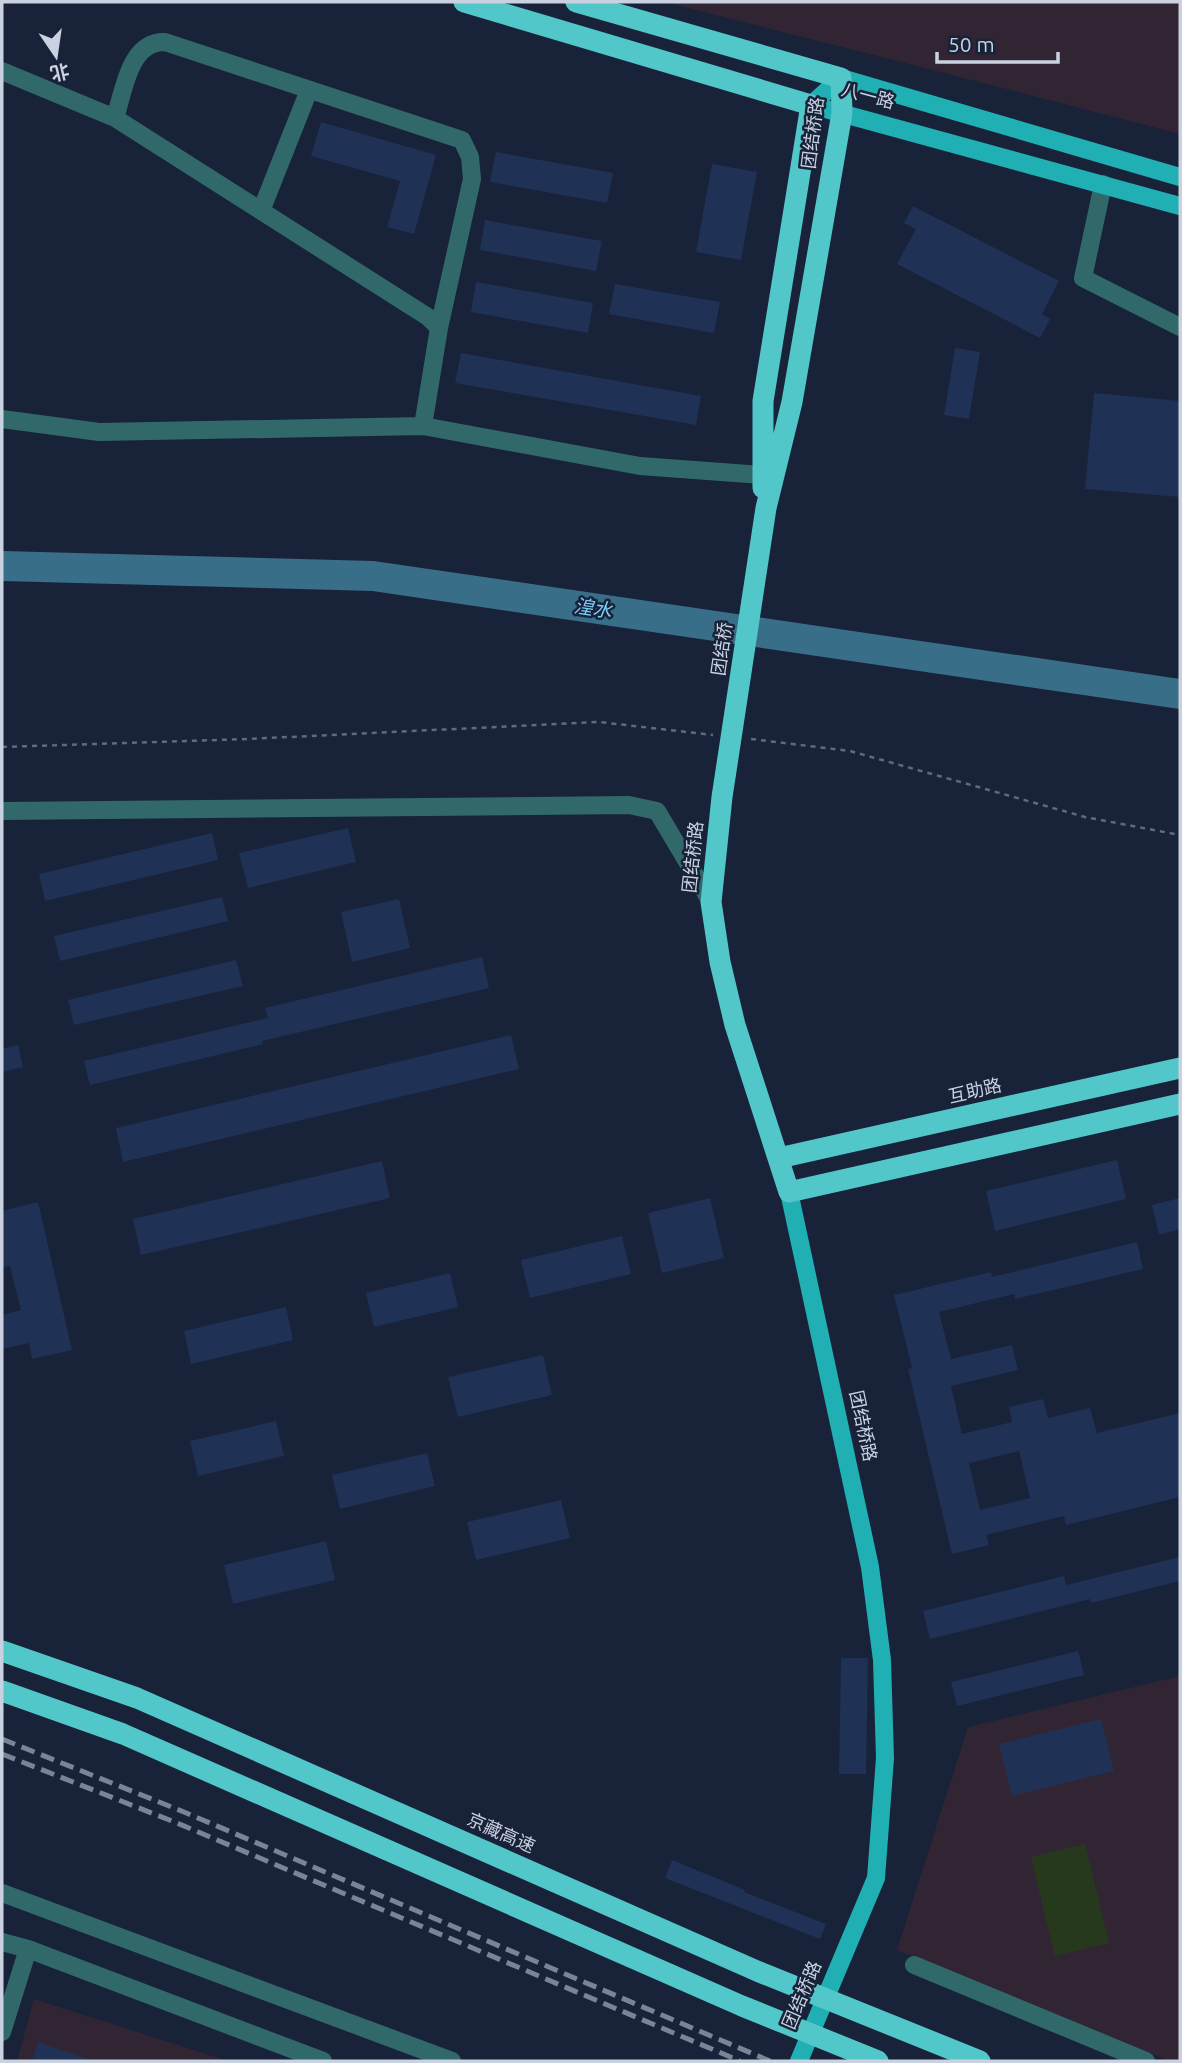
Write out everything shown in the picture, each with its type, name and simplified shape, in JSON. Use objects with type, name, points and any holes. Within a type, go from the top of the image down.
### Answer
[{"type":"highway","name":"八一路","points":[[464,2],[811,105]]},
{"type":"highway","name":"八一路","points":[[576,2],[841,78]]},
{"type":"highway","name":"团结桥路","points":[[766,508],[792,402],[842,113],[841,78]]},
{"type":"highway","name":"团结桥路","points":[[766,508],[762,475],[763,401],[811,105]]},
{"type":"highway","name":"团结桥","points":[[722,797],[766,508]]},
{"type":"highway","name":"团结桥路","points":[[722,797],[711,902],[720,961],[735,1025],[789,1192]]},
{"type":"highway","name":"互助路","points":[[779,1158],[1180,1068]]},
{"type":"highway","points":[[789,1192],[1180,1104]]},
{"type":"highway","name":"京藏高速","points":[[2,1651],[137,1699],[757,1970],[980,2061]]},
{"type":"highway","points":[[2,1691],[123,1734],[742,2006],[878,2061]]},
{"type":"main road","name":"团结桥路","points":[[811,105],[841,78]]},
{"type":"main road","name":"八一路","points":[[841,78],[1180,177]]},
{"type":"main road","name":"八一路","points":[[811,105],[1180,206]]},
{"type":"main road","name":"团结桥路","points":[[789,1192],[870,1567],[882,1660],[885,1758],[876,1878],[799,2061]]},
{"type":"street","points":[[115,118],[136,57],[144,47],[158,42],[172,44],[462,140],[470,158],[472,179],[439,328],[423,426]]},
{"type":"street","points":[[2,71],[115,118],[428,317],[439,328]]},
{"type":"street","points":[[261,211],[309,90]]},
{"type":"street","points":[[1103,184],[1083,278],[1180,327]]},
{"type":"street","points":[[2,419],[99,432],[423,426],[640,466],[762,475]]},
{"type":"street","points":[[2,811],[629,806],[657,811],[711,902]]},
{"type":"street","points":[[2,1893],[452,2061]]},
{"type":"street","points":[[2,1942],[28,1949],[323,2061]]},
{"type":"street","points":[[2,2032],[28,1949]]},
{"type":"street","points":[[914,1965],[1146,2061]]},
{"type":"path","points":[[2,747],[599,722],[718,736]]},
{"type":"path","points":[[744,738],[850,751],[1085,817],[1180,835]]},
{"type":"shaded area","points":[[665,2],[1180,2],[1180,134],[917,66]]},
{"type":"shaded area","points":[[1180,1676],[1180,2061],[1169,2061],[897,1950],[968,1727]]},
{"type":"shaded area","points":[[34,1999],[228,2061],[17,2061]]},
{"type":"green space","points":[[1085,1844],[1109,1943],[1055,1956],[1031,1857]]},
{"type":"building","points":[[321,122],[436,155],[414,234],[387,227],[400,181],[311,156]]},
{"type":"building","points":[[496,152],[613,173],[607,203],[490,182]]},
{"type":"building","points":[[712,164],[757,172],[741,260],[696,252]]},
{"type":"building","points":[[913,206],[1059,281],[1042,314],[1050,319],[1040,338],[897,264],[916,229],[904,223]]},
{"type":"building","points":[[485,220],[602,241],[596,271],[480,250]]},
{"type":"building","points":[[476,282],[593,303],[588,333],[471,312]]},
{"type":"building","points":[[615,284],[720,302],[714,333],[609,314]]},
{"type":"building","points":[[955,348],[980,352],[969,419],[944,415]]},
{"type":"building","points":[[461,353],[701,396],[696,425],[455,383]]},
{"type":"building","points":[[1094,393],[1180,401],[1180,497],[1085,489]]},
{"type":"building","points":[[348,828],[356,862],[248,888],[239,853]]},
{"type":"building","points":[[212,833],[218,860],[45,901],[39,874]]},
{"type":"building","points":[[222,897],[228,921],[60,961],[54,936]]},
{"type":"building","points":[[399,899],[410,948],[352,962],[341,912]]},
{"type":"building","points":[[482,957],[489,988],[262,1041],[263,1044],[90,1085],[84,1061],[268,1018],[265,1008]]},
{"type":"building","points":[[236,960],[243,986],[74,1025],[68,1000]]},
{"type":"building","points":[[511,1035],[519,1069],[123,1162],[116,1128]]},
{"type":"building","points":[[18,1045],[23,1067],[2,1072],[2,1049]]},
{"type":"building","points":[[1117,1160],[1126,1199],[995,1231],[986,1191]]},
{"type":"building","points":[[382,1161],[390,1198],[141,1255],[133,1219]]},
{"type":"building","points":[[710,1198],[724,1258],[662,1273],[648,1213]]},
{"type":"building","points":[[1180,1198],[1180,1229],[1159,1235],[1152,1205]]},
{"type":"building","points":[[38,1202],[72,1350],[32,1359],[29,1343],[2,1349],[2,1315],[21,1310],[10,1266],[2,1268],[2,1211]]},
{"type":"building","points":[[622,1236],[631,1274],[530,1298],[521,1260]]},
{"type":"building","points":[[1137,1242],[1143,1269],[1015,1299],[1014,1294],[939,1312],[951,1359],[1012,1345],[1018,1370],[951,1386],[962,1434],[1012,1422],[1009,1407],[1043,1399],[1048,1418],[1090,1408],[1097,1433],[1180,1413],[1180,1497],[1066,1525],[1064,1516],[986,1535],[989,1545],[952,1554],[908,1369],[912,1368],[894,1295],[991,1272],[992,1277]],"holes":[[[1019,1451],[1030,1498],[980,1510],[969,1463]]]},
{"type":"building","points":[[450,1273],[458,1307],[374,1327],[366,1293]]},
{"type":"building","points":[[286,1307],[293,1340],[191,1364],[184,1331]]},
{"type":"building","points":[[543,1355],[552,1395],[458,1417],[448,1377]]},
{"type":"building","points":[[276,1421],[284,1456],[198,1476],[190,1441]]},
{"type":"building","points":[[427,1453],[435,1486],[340,1509],[332,1475]]},
{"type":"building","points":[[561,1500],[570,1538],[476,1560],[467,1522]]},
{"type":"building","points":[[326,1541],[335,1580],[233,1604],[224,1565]]},
{"type":"building","points":[[1180,1557],[1180,1581],[1091,1603],[1090,1599],[930,1639],[923,1611],[1064,1576],[1066,1585]]},
{"type":"building","points":[[1078,1651],[1084,1675],[957,1706],[951,1682]]},
{"type":"building","points":[[841,1658],[868,1658],[866,1774],[839,1774]]},
{"type":"building","points":[[1101,1719],[1114,1771],[1012,1796],[999,1744]]},
{"type":"building","points":[[672,1860],[826,1924],[820,1939],[665,1878]]},
{"type":"building","points":[[38,2042],[88,2059],[32,2061]]},
{"type":"waterway","name":"湟水","points":[[2,566],[373,576],[1180,694]]},
{"type":"railway","points":[[2,1739],[184,1812],[770,2061]]},
{"type":"railway","points":[[2,1754],[177,1823],[740,2061]]}]
